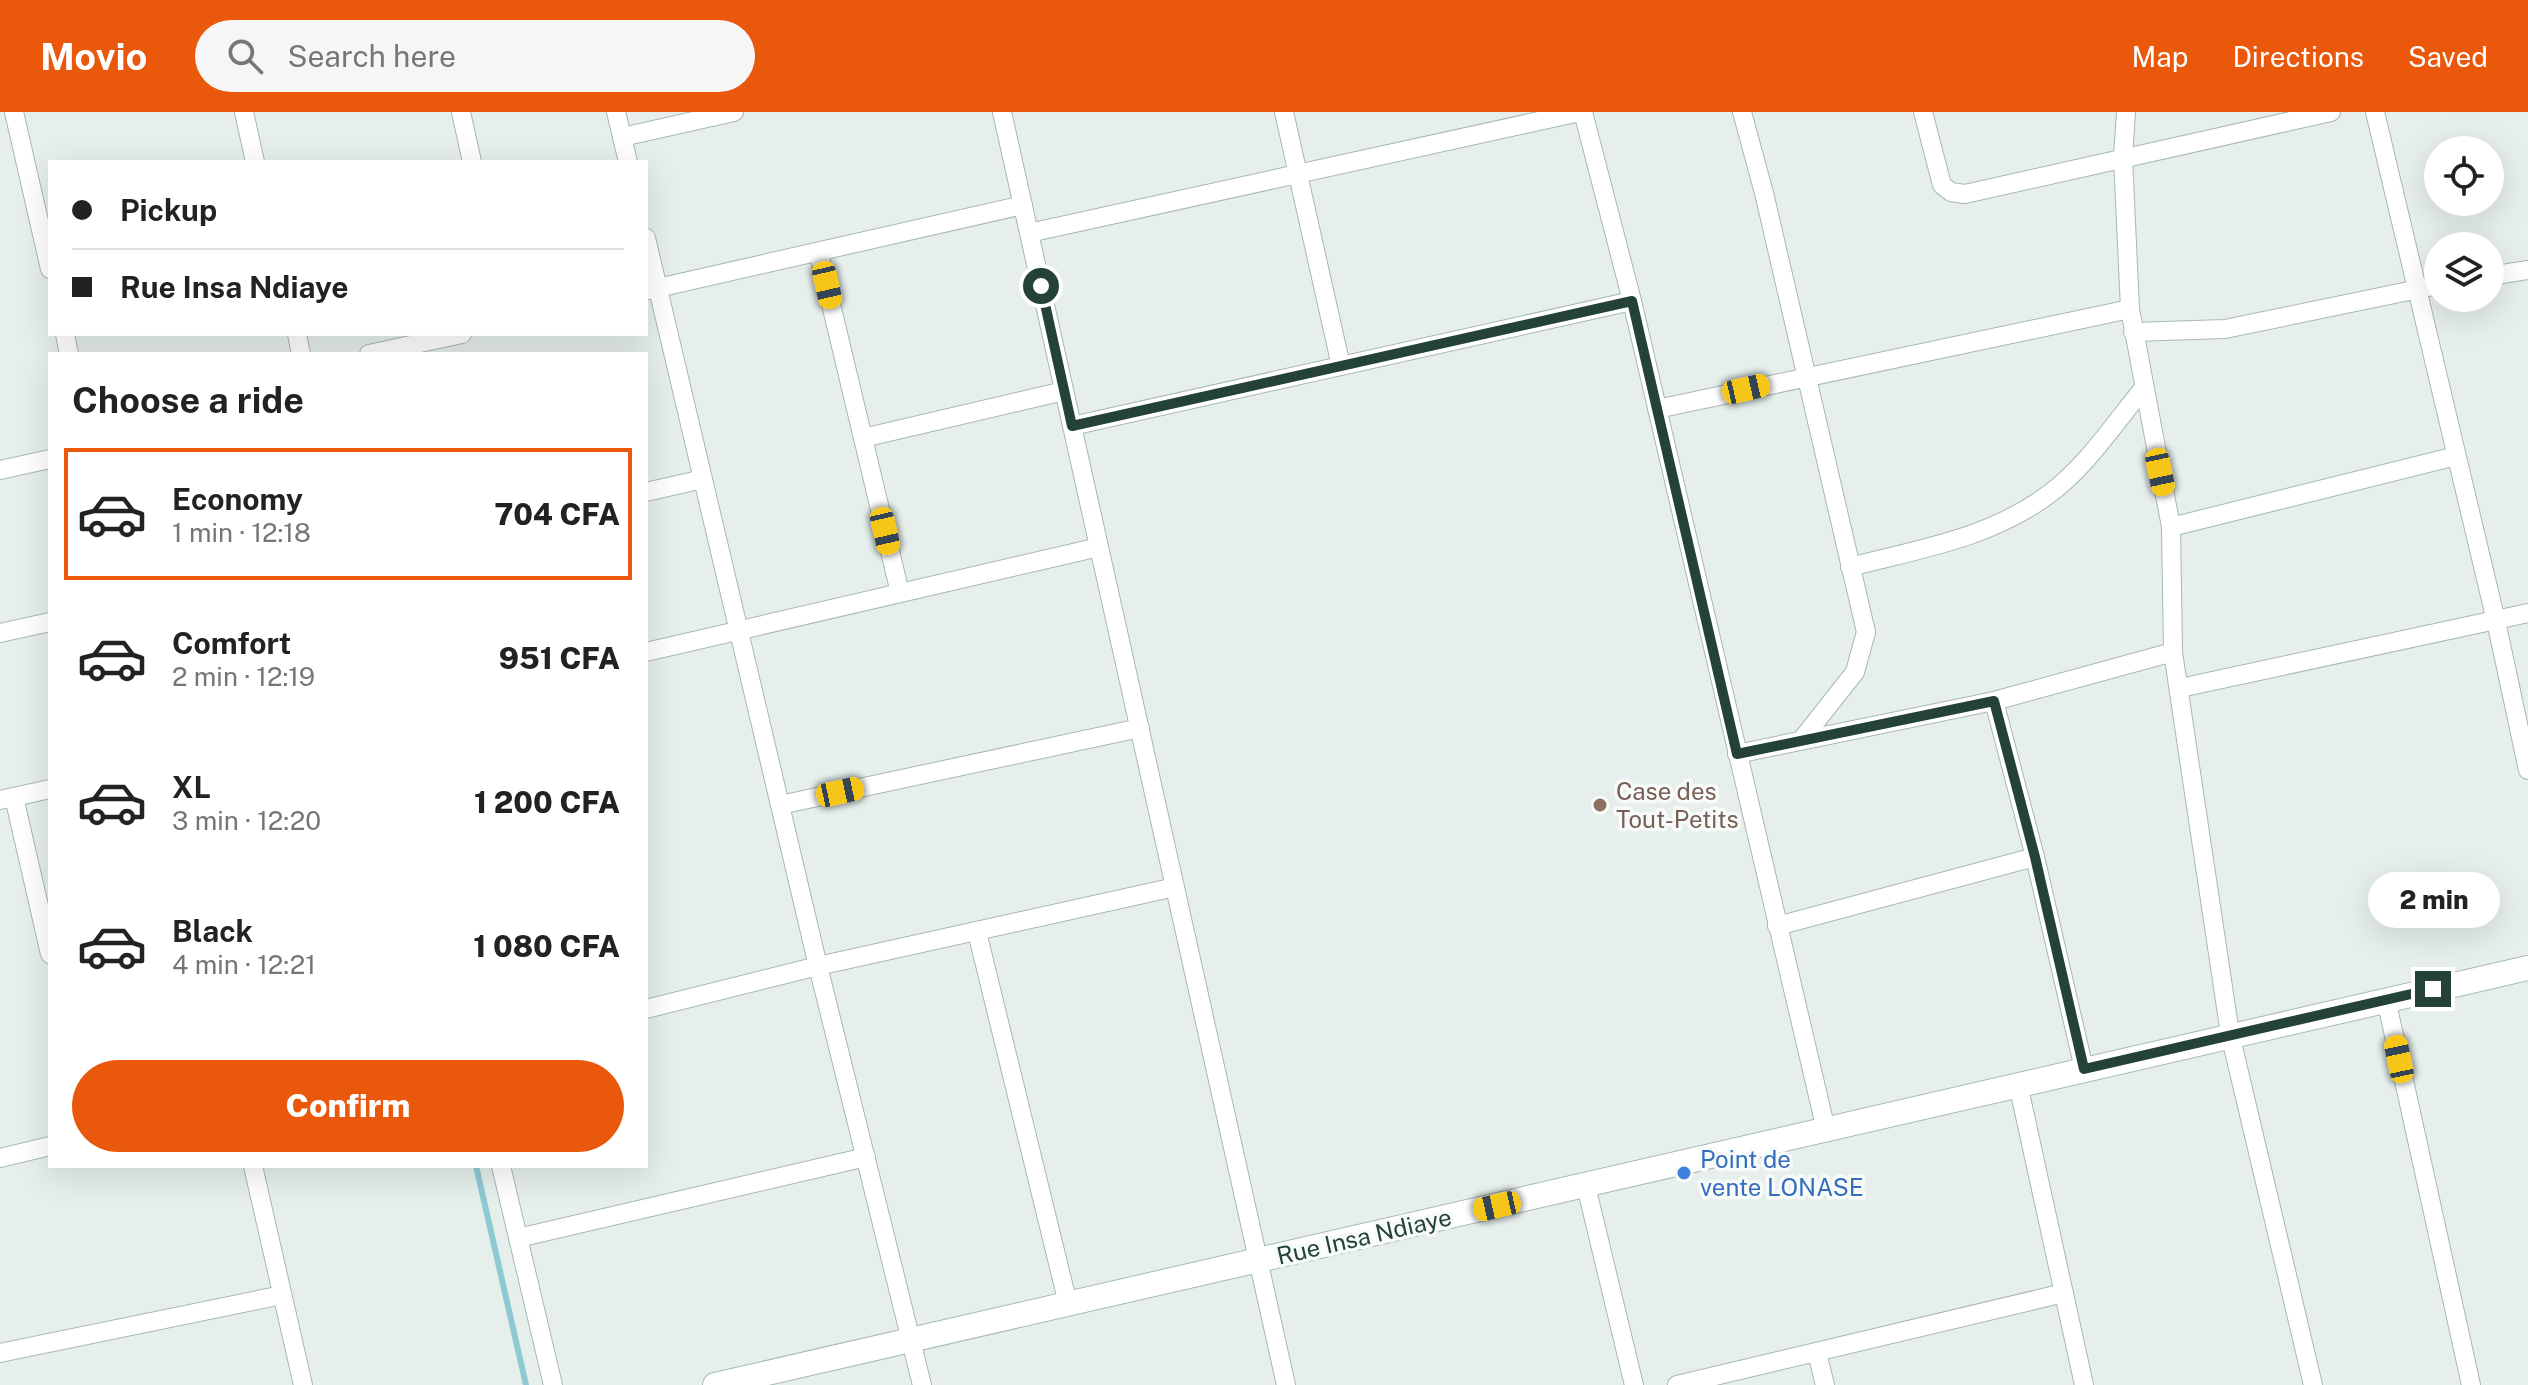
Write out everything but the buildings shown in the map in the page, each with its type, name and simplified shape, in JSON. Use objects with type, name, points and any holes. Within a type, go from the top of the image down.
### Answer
[{"type":"main road","name":"Rue Insa Ndiaye","points":[[715,1385],[1586,1186],[2230,1034],[2528,968]]},
{"type":"street","points":[[14,112],[48,260]]},
{"type":"street","points":[[244,112],[255,160]]},
{"type":"street","points":[[461,112],[472,160]]},
{"type":"street","points":[[616,112],[628,160]]},
{"type":"street","points":[[622,137],[734,112]]},
{"type":"street","points":[[1002,112],[1286,1385]]},
{"type":"street","points":[[1284,112],[1341,366]]},
{"type":"street","points":[[1029,233],[1581,112],[1632,301],[1826,1130]]},
{"type":"street","points":[[1742,112],[1764,193],[1866,632],[1855,672],[1803,738]]},
{"type":"street","points":[[1923,112],[1942,185],[1951,192],[1965,194],[2331,112]]},
{"type":"street","points":[[2126,112],[2123,158],[2130,309],[2171,527],[2173,652],[2230,1034],[2313,1385]]},
{"type":"street","points":[[2375,112],[2496,621],[2528,770]]},
{"type":"street","points":[[652,289],[819,254],[1023,205]]},
{"type":"street","points":[[819,254],[900,593]]},
{"type":"street","points":[[648,255],[652,289],[703,479],[818,966],[922,1385]]},
{"type":"street","points":[[2504,274],[2528,270]]},
{"type":"street","points":[[2133,332],[2225,329],[2424,288]]},
{"type":"street","points":[[1072,426],[1632,301]]},
{"type":"street","points":[[1657,409],[2130,309]]},
{"type":"street","points":[[378,352],[453,336]]},
{"type":"street","points":[[1850,567],[1983,532],[2024,511],[2073,473],[2143,389]]},
{"type":"street","points":[[863,438],[1064,391]]},
{"type":"street","points":[[2171,527],[2456,456]]},
{"type":"street","points":[[0,470],[48,459]]},
{"type":"street","points":[[648,492],[703,479]]},
{"type":"street","points":[[648,652],[1099,547]]},
{"type":"street","points":[[2180,688],[2528,613]]},
{"type":"street","points":[[0,633],[48,622]]},
{"type":"street","points":[[1737,754],[1994,701],[2173,652]]},
{"type":"street","points":[[1994,701],[2035,857],[2084,1069]]},
{"type":"street","points":[[780,805],[1140,728]]},
{"type":"street","points":[[48,789],[7,799],[48,947]]},
{"type":"street","points":[[1777,926],[2035,857]]},
{"type":"street","points":[[648,1008],[818,966],[1175,887]]},
{"type":"street","points":[[977,932],[1068,1304]]},
{"type":"street","points":[[2386,999],[2471,1385]]},
{"type":"street","points":[[2018,1084],[2084,1385]]},
{"type":"street","points":[[0,1158],[48,1146]]},
{"type":"street","points":[[518,1238],[866,1157]]},
{"type":"street","points":[[253,1168],[303,1385]]},
{"type":"street","points":[[501,1168],[553,1385]]},
{"type":"street","points":[[1586,1186],[1634,1385]]},
{"type":"street","points":[[1677,1385],[2064,1293]]},
{"type":"street","points":[[0,1353],[282,1295]]},
{"type":"street","points":[[1817,1353],[1825,1385]]},
{"type":"waterway","points":[[476,1168],[526,1385]]},
{"type":"place","name":"Case des Tout-Petits","points":[[1600,805]]},
{"type":"place","name":"Point de vente LONASE","points":[[1684,1173]]},
{"type":"route","points":[[1041,286],[1072,426],[1632,301],[1737,754],[1994,701],[2035,857],[2084,1069],[2433,989]]}]
